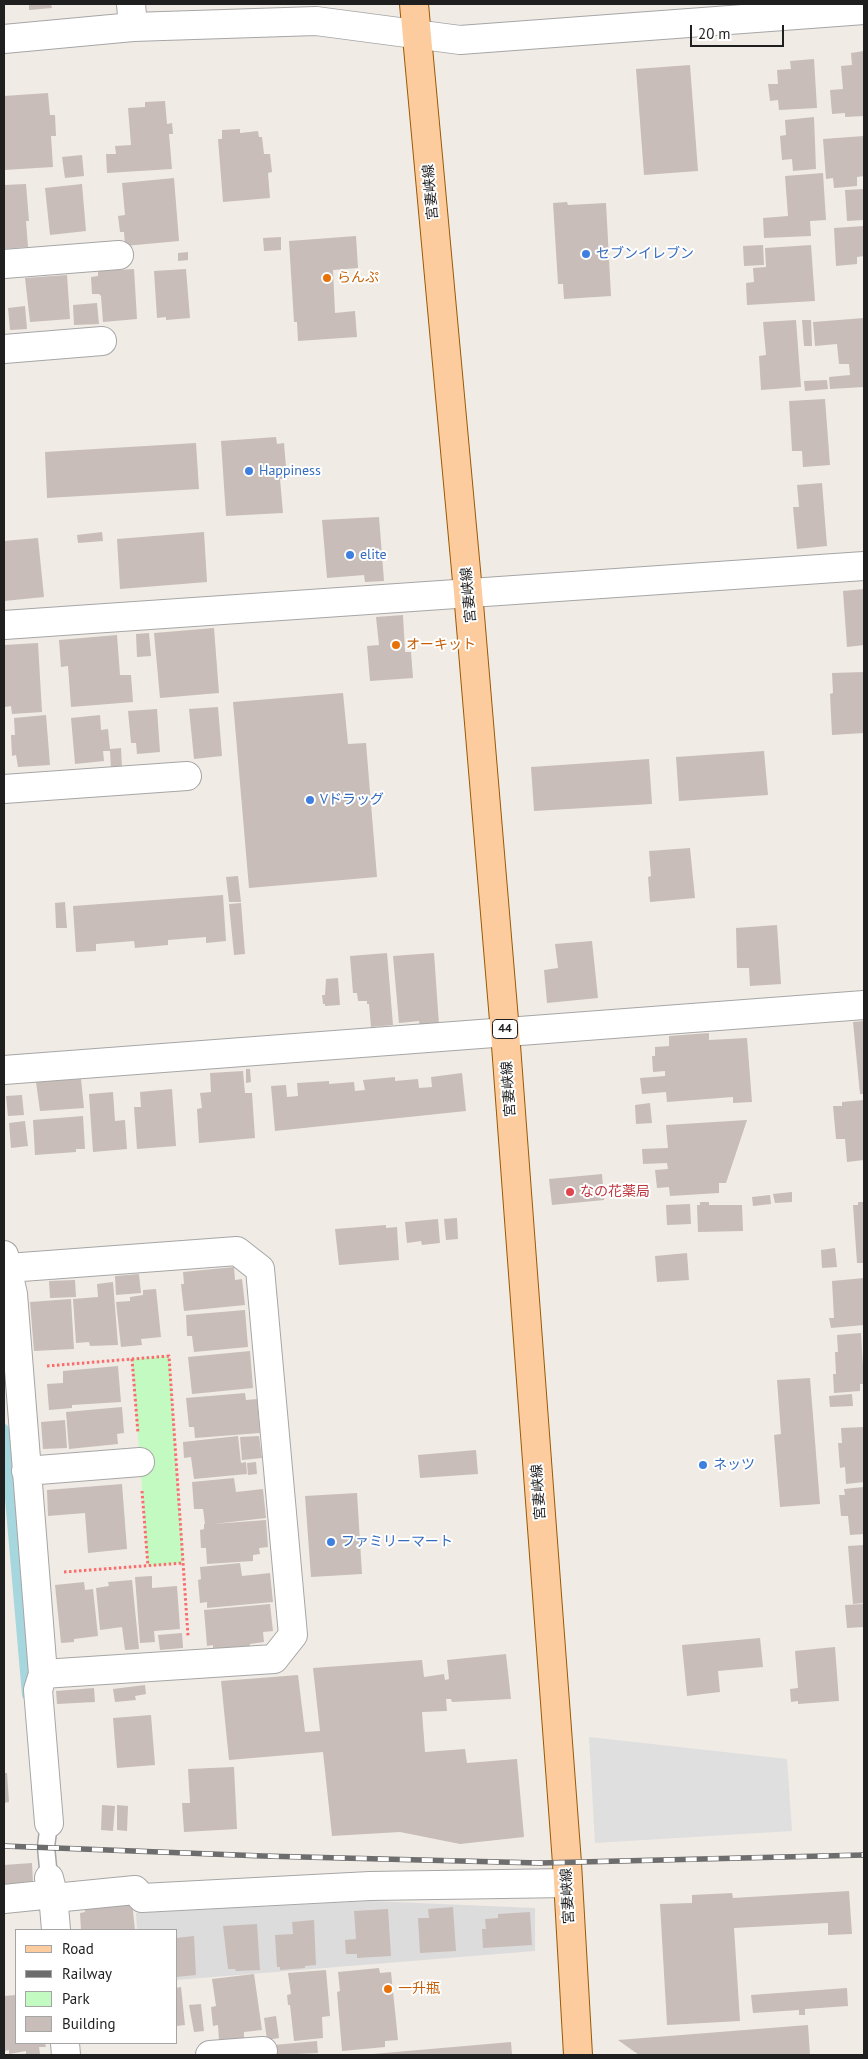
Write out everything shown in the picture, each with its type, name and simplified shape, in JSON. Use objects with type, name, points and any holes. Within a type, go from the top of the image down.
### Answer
[{"type":"main road","name":"宮妻峡線","points":[[414,4],[468,592],[505,1032],[568,1883],[578,2055]]},
{"type":"street","points":[[4,39],[132,15],[316,21],[460,40],[864,10]]},
{"type":"street","points":[[4,264],[119,255]]},
{"type":"street","points":[[4,349],[102,341]]},
{"type":"street","points":[[4,625],[864,566]]},
{"type":"street","points":[[4,789],[187,776]]},
{"type":"street","points":[[4,1070],[864,1005]]},
{"type":"street","points":[[43,1674],[274,1659],[293,1635],[260,1269],[238,1252],[6,1261],[13,1294],[9,1330],[15,1429],[26,1471],[43,1674],[38,1690],[49,1823]]},
{"type":"street","points":[[26,1471],[140,1462]]},
{"type":"street","points":[[4,1899],[52,1890],[135,1890],[142,1898],[370,1886],[568,1883]]},
{"type":"street","points":[[52,1890],[56,1929]]},
{"type":"street","points":[[210,2055],[263,2051]]},
{"type":"lane","points":[[49,1823],[46,1847],[52,1890]]},
{"type":"path","points":[[35,1575],[183,1563]]},
{"type":"shaded area","points":[[589,1737],[787,1759],[792,1831],[595,1843]]},
{"type":"shaded area","points":[[371,1901],[535,1908],[535,1951],[178,1980],[178,1929],[137,1929],[136,1913]]},
{"type":"green space","points":[[169,1356],[183,1563],[148,1566],[132,1359]]},
{"type":"building","points":[[29,4],[51,4],[52,8],[29,10]]},
{"type":"building","points":[[864,51],[864,116],[845,117],[845,113],[832,114],[830,90],[843,89],[841,66],[852,65],[851,53]]},
{"type":"building","points":[[814,59],[817,108],[779,110],[778,100],[770,101],[768,84],[778,84],[777,70],[791,69],[790,61]]},
{"type":"building","points":[[690,65],[698,171],[644,175],[636,69]]},
{"type":"building","points":[[48,93],[50,115],[55,115],[56,136],[51,136],[53,167],[4,170],[4,96]]},
{"type":"building","points":[[165,101],[167,124],[172,123],[173,134],[169,134],[172,169],[107,173],[106,154],[116,154],[115,146],[131,145],[128,108],[145,107],[145,102]]},
{"type":"building","points":[[814,117],[816,169],[793,171],[792,159],[782,160],[780,136],[786,135],[785,120]]},
{"type":"building","points":[[240,129],[240,133],[258,131],[259,137],[262,137],[264,154],[270,154],[272,172],[268,173],[270,198],[223,202],[218,139],[222,139],[222,130]]},
{"type":"building","points":[[864,136],[864,176],[857,177],[857,186],[834,188],[833,178],[826,179],[823,139]]},
{"type":"building","points":[[82,155],[84,176],[65,178],[62,157]]},
{"type":"building","points":[[823,173],[826,220],[810,221],[811,236],[764,238],[763,218],[788,216],[785,176]]},
{"type":"building","points":[[174,178],[179,241],[125,246],[124,232],[120,232],[118,216],[125,215],[122,183]]},
{"type":"building","points":[[26,184],[29,221],[26,221],[28,247],[4,249],[4,185]]},
{"type":"building","points":[[82,184],[86,231],[50,235],[45,188]]},
{"type":"building","points":[[864,189],[864,220],[847,221],[845,190]]},
{"type":"building","points":[[567,202],[568,205],[606,203],[611,296],[564,299],[563,284],[558,284],[553,203]]},
{"type":"building","points":[[864,226],[864,256],[857,257],[857,264],[836,266],[834,228]]},
{"type":"building","points":[[356,236],[358,268],[333,270],[335,313],[355,311],[357,337],[298,341],[297,322],[294,322],[289,241]]},
{"type":"building","points":[[281,237],[281,250],[264,251],[263,238]]},
{"type":"building","points":[[763,245],[764,265],[744,266],[743,246]]},
{"type":"building","points":[[811,245],[815,301],[747,305],[746,283],[754,282],[753,268],[766,267],[765,248]]},
{"type":"building","points":[[188,252],[188,260],[178,261],[178,253]]},
{"type":"building","points":[[134,269],[137,319],[103,322],[101,296],[99,294],[92,294],[91,277],[98,276],[98,271]]},
{"type":"building","points":[[186,269],[190,318],[166,320],[166,317],[157,318],[154,271]]},
{"type":"building","points":[[67,275],[70,319],[30,322],[25,278]]},
{"type":"building","points":[[97,303],[99,324],[74,325],[73,305]]},
{"type":"building","points":[[25,306],[27,329],[10,330],[8,308]]},
{"type":"building","points":[[864,318],[864,387],[830,389],[829,377],[850,375],[849,364],[839,364],[837,344],[815,346],[813,322]]},
{"type":"building","points":[[796,320],[801,387],[761,390],[759,356],[766,355],[763,322]]},
{"type":"building","points":[[802,320],[811,320],[812,346],[804,346]]},
{"type":"building","points":[[827,380],[828,389],[805,391],[804,381]]},
{"type":"building","points":[[825,399],[830,465],[803,467],[802,451],[792,451],[789,401]]},
{"type":"building","points":[[276,437],[277,444],[284,443],[287,479],[280,479],[283,513],[226,516],[221,441]]},
{"type":"building","points":[[196,443],[199,489],[47,498],[45,452]]},
{"type":"building","points":[[822,483],[827,546],[797,549],[793,507],[799,507],[797,485]]},
{"type":"building","points":[[379,517],[384,581],[365,582],[364,575],[327,578],[322,520]]},
{"type":"building","points":[[102,532],[103,541],[78,543],[77,535]]},
{"type":"building","points":[[204,532],[207,582],[120,589],[117,539]]},
{"type":"building","points":[[38,538],[44,597],[4,601],[4,541]]},
{"type":"building","points":[[864,589],[864,645],[847,647],[843,591]]},
{"type":"building","points":[[403,615],[405,652],[411,652],[413,678],[370,681],[367,646],[379,645],[376,617]]},
{"type":"building","points":[[214,628],[219,693],[160,698],[154,633]]},
{"type":"building","points":[[149,633],[151,656],[137,657],[136,634]]},
{"type":"building","points":[[117,635],[120,675],[131,675],[133,702],[71,707],[68,666],[61,667],[59,640]]},
{"type":"building","points":[[38,643],[42,712],[12,714],[11,706],[5,707],[4,645]]},
{"type":"building","points":[[864,672],[864,733],[832,735],[830,694],[833,693],[832,673]]},
{"type":"building","points":[[343,693],[348,744],[366,743],[377,877],[249,888],[233,702]]},
{"type":"building","points":[[218,707],[222,756],[194,759],[189,709]]},
{"type":"building","points":[[157,709],[160,752],[137,754],[136,743],[131,743],[128,711]]},
{"type":"building","points":[[46,715],[50,765],[18,767],[16,755],[12,756],[11,735],[15,735],[14,718]]},
{"type":"building","points":[[100,715],[101,730],[108,729],[110,749],[121,748],[122,768],[111,769],[110,751],[103,751],[104,761],[75,764],[71,718]]},
{"type":"building","points":[[764,751],[768,795],[679,801],[676,757]]},
{"type":"building","points":[[649,759],[652,804],[534,811],[531,767]]},
{"type":"building","points":[[690,848],[695,898],[650,902],[648,877],[651,876],[649,851]]},
{"type":"building","points":[[238,876],[241,902],[229,902],[226,877]]},
{"type":"building","points":[[223,895],[226,941],[206,943],[206,937],[168,940],[168,945],[135,948],[134,941],[96,944],[96,951],[76,952],[73,906]]},
{"type":"building","points":[[65,902],[67,928],[56,928],[55,903]]},
{"type":"building","points":[[241,903],[245,954],[234,955],[229,904]]},
{"type":"building","points":[[777,925],[781,984],[750,986],[749,968],[737,968],[736,928]]},
{"type":"building","points":[[592,941],[598,998],[547,1003],[544,970],[558,968],[555,944]]},
{"type":"building","points":[[387,953],[393,1025],[371,1027],[369,1004],[367,1004],[367,1001],[358,1001],[357,993],[353,993],[350,956]]},
{"type":"building","points":[[434,953],[439,1025],[420,1027],[419,1021],[399,1023],[393,956]]},
{"type":"building","points":[[338,978],[340,1005],[325,1006],[322,995],[325,995],[326,979]]},
{"type":"building","points":[[864,1021],[864,1094],[860,1094],[853,1022]]},
{"type":"building","points":[[709,1033],[709,1040],[747,1038],[752,1102],[733,1103],[733,1097],[667,1102],[666,1092],[642,1094],[640,1078],[665,1076],[665,1071],[653,1072],[652,1056],[655,1056],[655,1047],[669,1046],[669,1036]]},
{"type":"building","points":[[246,1069],[250,1069],[251,1082],[246,1083]]},
{"type":"building","points":[[243,1071],[245,1093],[252,1093],[255,1138],[199,1143],[197,1109],[202,1108],[200,1093],[211,1092],[210,1073]]},
{"type":"building","points":[[462,1073],[466,1111],[275,1131],[271,1086],[286,1085],[287,1097],[298,1096],[297,1083],[329,1081],[329,1084],[354,1082],[355,1091],[365,1090],[363,1080],[395,1077],[395,1081],[418,1079],[419,1088],[432,1087],[431,1077]]},
{"type":"building","points":[[81,1079],[84,1108],[40,1111],[36,1082]]},
{"type":"building","points":[[172,1089],[176,1146],[137,1149],[134,1107],[141,1107],[140,1092]]},
{"type":"building","points":[[113,1092],[115,1121],[125,1120],[127,1149],[93,1152],[89,1094]]},
{"type":"building","points":[[22,1095],[24,1115],[8,1116],[6,1096]]},
{"type":"building","points":[[864,1100],[864,1160],[847,1162],[845,1139],[836,1139],[833,1106],[842,1106],[842,1102]]},
{"type":"building","points":[[650,1103],[652,1123],[636,1124],[635,1105]]},
{"type":"building","points":[[83,1116],[85,1149],[76,1149],[76,1152],[35,1155],[33,1120]]},
{"type":"building","points":[[747,1120],[726,1183],[719,1183],[719,1193],[670,1196],[669,1187],[657,1188],[655,1170],[668,1169],[667,1163],[643,1164],[642,1149],[668,1148],[666,1125]]},
{"type":"building","points":[[25,1121],[28,1146],[11,1148],[9,1123]]},
{"type":"building","points":[[602,1174],[604,1200],[552,1205],[549,1179]]},
{"type":"building","points":[[792,1192],[792,1202],[775,1203],[773,1194]]},
{"type":"building","points":[[770,1195],[771,1204],[753,1206],[752,1197]]},
{"type":"building","points":[[700,1202],[709,1202],[709,1205],[742,1205],[743,1231],[698,1232],[697,1205],[700,1205]]},
{"type":"building","points":[[858,1202],[864,1202],[864,1263],[857,1263],[853,1205],[858,1205]]},
{"type":"building","points":[[690,1204],[691,1224],[667,1225],[666,1205]]},
{"type":"building","points":[[457,1218],[458,1239],[446,1240],[444,1219]]},
{"type":"building","points":[[438,1219],[440,1243],[422,1245],[421,1241],[407,1243],[405,1222]]},
{"type":"building","points":[[386,1225],[386,1228],[397,1227],[399,1260],[339,1265],[335,1229]]},
{"type":"building","points":[[835,1248],[837,1267],[822,1268],[821,1250]]},
{"type":"building","points":[[687,1253],[689,1280],[657,1282],[655,1256]]},
{"type":"building","points":[[234,1267],[235,1280],[242,1279],[245,1305],[184,1311],[181,1284],[184,1284],[183,1272]]},
{"type":"building","points":[[139,1274],[141,1293],[116,1295],[115,1276]]},
{"type":"building","points":[[864,1278],[864,1325],[831,1328],[829,1318],[834,1318],[832,1281]]},
{"type":"building","points":[[75,1280],[76,1297],[50,1298],[49,1281]]},
{"type":"building","points":[[113,1282],[118,1345],[90,1346],[89,1342],[76,1343],[73,1299],[98,1297],[97,1284]]},
{"type":"building","points":[[156,1289],[161,1337],[141,1339],[142,1345],[121,1347],[116,1302],[130,1301],[130,1297],[143,1295],[143,1290]]},
{"type":"building","points":[[71,1299],[74,1349],[34,1351],[30,1302]]},
{"type":"building","points":[[245,1310],[248,1347],[194,1352],[192,1336],[187,1336],[186,1315]]},
{"type":"building","points":[[861,1333],[864,1384],[860,1384],[860,1391],[834,1393],[833,1374],[836,1374],[835,1352],[838,1352],[837,1335]]},
{"type":"building","points":[[250,1351],[253,1388],[192,1394],[188,1357]]},
{"type":"building","points":[[118,1366],[121,1402],[72,1405],[72,1408],[49,1410],[47,1384],[63,1383],[63,1371]]},
{"type":"building","points":[[810,1378],[820,1504],[780,1507],[774,1435],[781,1434],[777,1380]]},
{"type":"building","points":[[245,1393],[246,1400],[257,1399],[260,1433],[195,1438],[194,1427],[189,1427],[186,1398]]},
{"type":"building","points":[[852,1394],[853,1406],[830,1407],[829,1396]]},
{"type":"building","points":[[122,1407],[124,1433],[117,1434],[118,1444],[69,1449],[66,1412]]},
{"type":"building","points":[[65,1420],[67,1448],[43,1449],[41,1422]]},
{"type":"building","points":[[864,1427],[864,1482],[846,1484],[845,1467],[840,1468],[838,1443],[842,1443],[841,1428]]},
{"type":"building","points":[[238,1436],[241,1463],[246,1462],[247,1474],[194,1479],[191,1457],[184,1458],[183,1442]]},
{"type":"building","points":[[259,1436],[262,1458],[242,1460],[240,1437]]},
{"type":"building","points":[[476,1450],[478,1474],[420,1478],[418,1455]]},
{"type":"building","points":[[256,1462],[257,1474],[248,1475],[247,1463]]},
{"type":"building","points":[[234,1478],[236,1492],[263,1489],[266,1518],[213,1524],[266,1520],[268,1547],[259,1548],[260,1554],[253,1555],[253,1561],[207,1564],[206,1548],[201,1548],[200,1530],[204,1529],[205,1524],[203,1509],[194,1509],[192,1482]]},
{"type":"building","points":[[122,1484],[127,1549],[88,1553],[85,1513],[48,1516],[47,1490]]},
{"type":"building","points":[[864,1487],[864,1534],[850,1535],[848,1516],[841,1516],[839,1495],[845,1495],[844,1489]]},
{"type":"building","points":[[357,1493],[362,1574],[311,1577],[305,1496]]},
{"type":"building","points":[[864,1545],[864,1603],[853,1604],[848,1546]]},
{"type":"building","points":[[240,1563],[242,1576],[270,1573],[273,1602],[207,1608],[207,1602],[200,1603],[198,1580],[201,1579],[200,1567]]},
{"type":"building","points":[[152,1576],[152,1588],[177,1586],[180,1629],[154,1631],[155,1642],[140,1643],[135,1577]]},
{"type":"building","points":[[132,1580],[139,1649],[125,1650],[122,1627],[100,1630],[96,1588],[109,1586],[108,1582]]},
{"type":"building","points":[[84,1582],[85,1590],[93,1589],[98,1636],[74,1639],[74,1642],[61,1643],[55,1585]]},
{"type":"building","points":[[270,1604],[273,1631],[263,1632],[264,1642],[250,1644],[250,1646],[213,1649],[213,1645],[207,1646],[204,1610]]},
{"type":"building","points":[[864,1604],[864,1627],[847,1628],[845,1605]]},
{"type":"building","points":[[182,1633],[183,1648],[160,1650],[158,1635]]},
{"type":"building","points":[[760,1638],[763,1667],[718,1671],[720,1692],[687,1696],[682,1645]]},
{"type":"building","points":[[835,1647],[839,1701],[798,1704],[798,1701],[791,1702],[790,1689],[798,1688],[795,1651]]},
{"type":"building","points":[[506,1654],[511,1699],[452,1702],[451,1699],[446,1699],[447,1711],[422,1712],[425,1752],[465,1749],[467,1763],[517,1759],[524,1837],[460,1844],[400,1832],[332,1836],[323,1752],[229,1760],[221,1681],[298,1675],[305,1732],[320,1731],[313,1668],[422,1660],[424,1677],[444,1674],[445,1680],[449,1679],[447,1660]]},
{"type":"building","points":[[145,1685],[146,1694],[135,1696],[136,1700],[115,1702],[113,1689]]},
{"type":"building","points":[[94,1688],[95,1702],[57,1704],[56,1691]]},
{"type":"building","points":[[151,1715],[155,1765],[117,1768],[113,1718]]},
{"type":"building","points":[[234,1767],[237,1829],[184,1832],[182,1803],[190,1803],[188,1769]]},
{"type":"building","points":[[4,1773],[7,1773],[9,1802],[4,1803]]},
{"type":"building","points":[[102,1805],[115,1806],[113,1831],[101,1830]]},
{"type":"building","points":[[117,1805],[128,1806],[127,1831],[117,1830]]},
{"type":"building","points":[[32,1863],[33,1883],[4,1885],[4,1865]]},
{"type":"building","points":[[849,1891],[852,1934],[828,1935],[828,1923],[734,1928],[740,2021],[667,2025],[660,1904],[692,1903],[692,1895],[732,1893],[733,1898]]},
{"type":"building","points":[[132,1902],[135,1929],[81,1929],[80,1913],[85,1912],[84,1905]]},
{"type":"building","points":[[453,1907],[456,1951],[420,1953],[418,1918],[429,1918],[428,1909]]},
{"type":"building","points":[[388,1909],[391,1956],[357,1958],[357,1954],[346,1954],[345,1940],[356,1939],[354,1911]]},
{"type":"building","points":[[530,1912],[532,1945],[483,1948],[482,1929],[486,1929],[485,1919],[498,1918],[498,1914]]},
{"type":"building","points":[[314,1920],[316,1965],[280,1970],[280,1967],[277,1967],[275,1935],[293,1934],[292,1922]]},
{"type":"building","points":[[257,1924],[260,1970],[236,1971],[235,1969],[228,1969],[223,1926]]},
{"type":"building","points":[[194,1936],[196,1975],[178,1977],[178,1938]]},
{"type":"building","points":[[379,1968],[380,1973],[391,1972],[398,2040],[385,2041],[385,2047],[342,2051],[337,1992],[340,1991],[338,1972]]},
{"type":"building","points":[[326,1970],[330,2016],[322,2017],[323,2038],[294,2041],[287,1995],[291,1994],[288,1973]]},
{"type":"building","points":[[254,1974],[262,2030],[244,2032],[244,2038],[219,2041],[218,2025],[213,2026],[211,2007],[216,2006],[212,1979]]},
{"type":"building","points":[[181,1987],[185,2025],[178,2026],[178,1988]]},
{"type":"building","points":[[847,1988],[848,2006],[805,2009],[805,2015],[799,2015],[799,2010],[753,2013],[751,1995]]},
{"type":"building","points":[[15,1995],[15,2044],[45,2044],[46,2047],[39,2047],[40,2054],[26,2055],[26,2051],[9,2054],[9,2050],[4,2051],[4,1996]]},
{"type":"building","points":[[201,2004],[204,2031],[194,2032],[189,2005]]},
{"type":"building","points":[[276,2016],[279,2038],[267,2040],[264,2018]]},
{"type":"building","points":[[808,2025],[810,2055],[639,2055],[618,2040]]},
{"type":"building","points":[[317,2041],[318,2053],[275,2055],[274,2045]]},
{"type":"building","points":[[511,2042],[512,2055],[373,2055],[373,2054]]},
{"type":"waterway","points":[[4,1429],[27,1695]]},
{"type":"railway","points":[[4,1846],[263,1856],[540,1863],[864,1855]]},
{"type":"place","name":"セブンイレブン","points":[[586,254]]},
{"type":"place","name":"らんぷ","points":[[327,278]]},
{"type":"place","name":"Happiness","points":[[249,471]]},
{"type":"place","name":"elite","points":[[350,555]]},
{"type":"place","name":"オーキット","points":[[396,645]]},
{"type":"place","name":"Vドラッグ","points":[[310,800]]},
{"type":"place","name":"なの花薬局","points":[[570,1192]]},
{"type":"place","name":"ネッツ","points":[[703,1465]]},
{"type":"place","name":"ファミリーマート","points":[[331,1542]]},
{"type":"place","name":"一升瓶","points":[[388,1989]]}]
